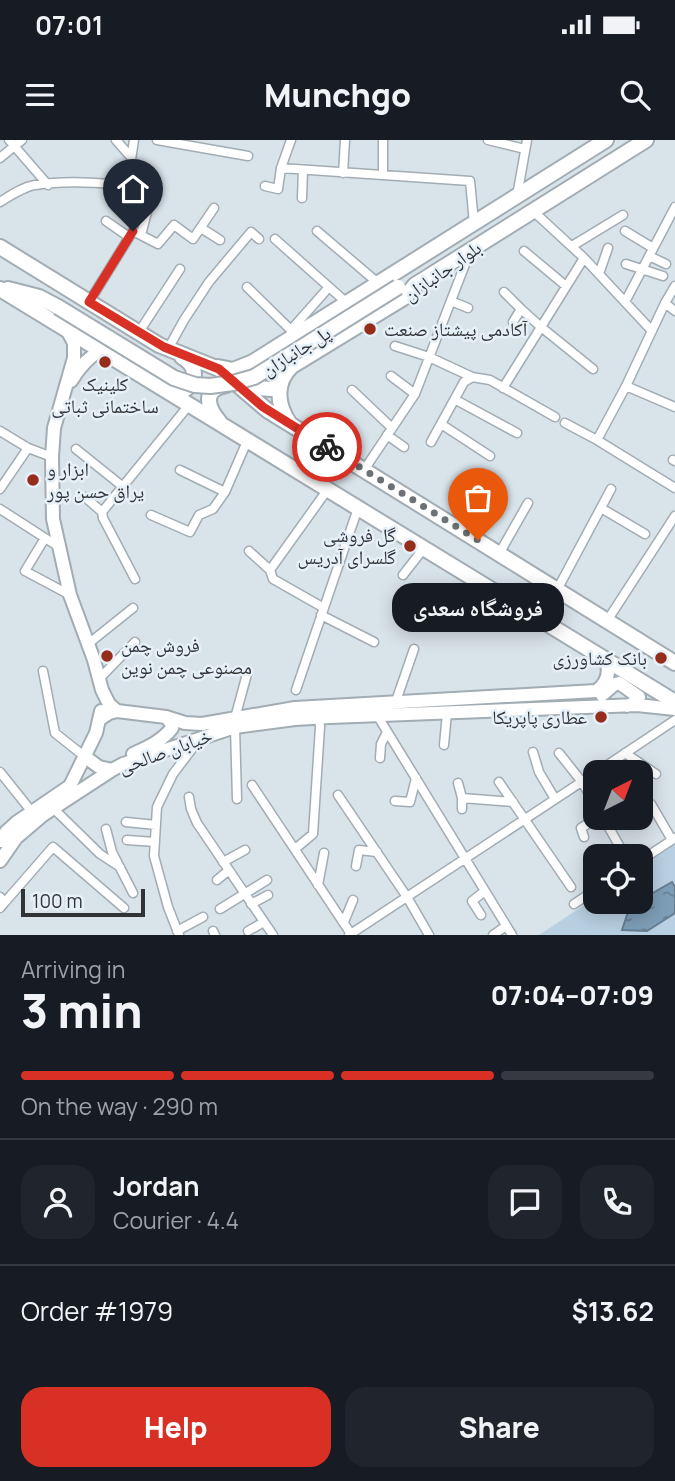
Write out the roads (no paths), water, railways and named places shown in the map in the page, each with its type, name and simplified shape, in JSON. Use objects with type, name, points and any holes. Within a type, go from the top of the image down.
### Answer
[{"type":"highway","name":"بلوار جانبازان","points":[[210,365],[233,370],[253,362],[294,332],[347,303],[606,140]]},
{"type":"highway","name":"بلوار جانبازان","points":[[280,384],[287,371],[295,364],[405,297],[415,285],[646,140]]},
{"type":"highway","points":[[0,247],[189,362],[194,373],[188,388],[180,392],[166,390]]},
{"type":"highway","name":"پل جانبازان","points":[[0,288],[39,297],[174,378],[195,385],[218,385],[238,382],[265,371],[398,287]]},
{"type":"highway","points":[[0,288],[675,702]]},
{"type":"highway","points":[[164,347],[219,369],[263,407]]},
{"type":"highway","points":[[253,362],[250,374],[255,385],[267,390],[280,384]]},
{"type":"highway","points":[[280,384],[280,401],[291,425]]},
{"type":"highway","points":[[220,424],[211,412],[208,402],[212,392],[221,386],[235,387],[291,425],[675,663]]},
{"type":"main road","points":[[67,330],[74,343],[74,358],[54,428],[53,519],[70,595],[101,685],[109,704],[117,711]]},
{"type":"main road","points":[[66,390],[79,368],[101,350]]},
{"type":"main road","points":[[362,710],[396,701],[596,691],[602,687],[608,676],[606,660]]},
{"type":"main road","points":[[578,692],[604,695],[619,683],[639,697],[636,702],[626,706]]},
{"type":"main road","name":"خيابان صالحی","points":[[0,841],[6,832],[70,786],[100,719],[101,685]]},
{"type":"main road","points":[[362,710],[377,715],[626,706],[675,709]]},
{"type":"main road","name":"خيابان صالحی","points":[[0,861],[16,838],[118,767],[202,731],[284,709],[362,710]]},
{"type":"main road","name":"خيابان صالحی","points":[[235,722],[319,718],[362,710]]},
{"type":"main road","points":[[100,719],[117,711]]},
{"type":"main road","name":"خيابان صالحی","points":[[117,711],[166,717],[202,731]]},
{"type":"main road","points":[[85,756],[99,767],[118,767],[130,756],[170,732],[172,724],[166,717]]},
{"type":"main road","points":[[78,771],[85,771],[90,775],[91,782],[87,787]]},
{"type":"street","points":[[116,140],[131,157]]},
{"type":"street","points":[[127,186],[134,140]]},
{"type":"street","points":[[158,140],[248,156]]},
{"type":"street","points":[[265,186],[278,189],[281,168],[291,140]]},
{"type":"street","points":[[343,173],[345,140]]},
{"type":"street","points":[[383,140],[383,175]]},
{"type":"street","points":[[488,140],[526,145],[517,196]]},
{"type":"street","points":[[0,158],[15,142],[48,185]]},
{"type":"street","points":[[281,168],[470,181],[474,223]]},
{"type":"street","points":[[302,198],[303,170]]},
{"type":"street","points":[[0,202],[33,185],[78,183],[153,189],[141,235]]},
{"type":"street","points":[[625,302],[651,252],[673,218],[675,207]]},
{"type":"street","points":[[89,302],[133,231],[158,244],[174,225],[193,239],[214,208]]},
{"type":"street","points":[[533,211],[584,258],[652,331]]},
{"type":"street","points":[[572,246],[623,215]]},
{"type":"street","points":[[106,221],[129,237]]},
{"type":"street","points":[[201,228],[220,240]]},
{"type":"street","points":[[317,231],[378,283]]},
{"type":"street","points":[[625,231],[666,264]]},
{"type":"street","points":[[164,347],[209,282],[251,232],[259,239]]},
{"type":"street","points":[[275,239],[347,303]]},
{"type":"street","points":[[600,275],[608,248]]},
{"type":"street","points":[[364,470],[415,394],[471,250]]},
{"type":"street","points":[[524,251],[566,286]]},
{"type":"street","points":[[503,388],[584,258]]},
{"type":"street","points":[[626,264],[663,276]]},
{"type":"street","points":[[139,332],[180,269]]},
{"type":"street","points":[[597,440],[675,286]]},
{"type":"street","points":[[247,287],[294,332],[329,287]]},
{"type":"street","points":[[504,292],[541,327],[593,369]]},
{"type":"street","points":[[451,301],[468,308]]},
{"type":"street","points":[[665,303],[675,311]]},
{"type":"street","points":[[513,322],[522,309]]},
{"type":"street","points":[[396,346],[429,357],[472,377],[489,380],[555,417]]},
{"type":"street","points":[[391,376],[415,394]]},
{"type":"street","points":[[431,442],[464,382],[472,377]]},
{"type":"street","points":[[626,386],[675,407]]},
{"type":"street","points":[[352,390],[404,447]]},
{"type":"street","points":[[456,400],[517,433]]},
{"type":"street","points":[[102,512],[189,405]]},
{"type":"street","points":[[565,423],[675,488]]},
{"type":"street","points":[[441,425],[490,456]]},
{"type":"street","points":[[0,431],[28,448],[52,457]]},
{"type":"street","points":[[151,515],[190,533],[199,515],[214,509],[225,492],[249,441]]},
{"type":"street","points":[[0,489],[28,448]]},
{"type":"street","points":[[76,449],[122,485]]},
{"type":"street","points":[[180,470],[225,492]]},
{"type":"street","points":[[270,570],[328,489]]},
{"type":"street","points":[[557,590],[611,489]]},
{"type":"street","points":[[85,498],[102,512],[135,579]]},
{"type":"street","points":[[499,554],[528,503]]},
{"type":"street","points":[[296,690],[358,508]]},
{"type":"street","points":[[601,508],[645,534]]},
{"type":"street","points":[[0,509],[59,547]]},
{"type":"street","points":[[607,621],[675,516]]},
{"type":"street","points":[[45,538],[25,571],[70,595]]},
{"type":"street","points":[[403,575],[424,548]]},
{"type":"street","points":[[249,551],[270,570],[273,579],[374,642]]},
{"type":"street","points":[[88,644],[133,608]]},
{"type":"street","points":[[101,685],[135,642]]},
{"type":"street","points":[[396,701],[414,649]]},
{"type":"street","points":[[43,671],[55,733],[85,756]]},
{"type":"street","points":[[237,799],[235,722],[247,674]]},
{"type":"street","points":[[444,745],[447,713]]},
{"type":"street","points":[[377,715],[512,935]]},
{"type":"street","points":[[295,849],[313,834],[319,718]]},
{"type":"street","points":[[614,760],[675,720]]},
{"type":"street","points":[[202,731],[173,774],[157,807],[154,856],[178,933],[203,917]]},
{"type":"street","points":[[380,758],[381,744],[387,732]]},
{"type":"street","points":[[533,752],[538,772],[555,799]]},
{"type":"street","points":[[252,785],[350,934],[582,782],[559,753]]},
{"type":"street","points":[[625,753],[656,774]]},
{"type":"street","points":[[0,772],[32,812]]},
{"type":"street","points":[[395,801],[410,802],[416,778]]},
{"type":"street","points":[[499,782],[571,887]]},
{"type":"street","points":[[458,783],[462,809]]},
{"type":"street","points":[[338,795],[407,897],[429,935]]},
{"type":"street","points":[[189,797],[197,823],[273,935]]},
{"type":"street","points":[[462,798],[513,802]]},
{"type":"street","points":[[653,807],[673,839],[653,852]]},
{"type":"street","points":[[54,809],[100,854],[120,867]]},
{"type":"street","points":[[125,822],[156,825]]},
{"type":"street","points":[[583,827],[584,837]]},
{"type":"street","points":[[106,829],[112,852],[133,893]]},
{"type":"street","points":[[127,840],[155,842]]},
{"type":"street","points":[[2,903],[53,847],[124,908]]},
{"type":"street","points":[[223,862],[244,850]]},
{"type":"street","points":[[356,866],[359,850],[377,852]]},
{"type":"street","points":[[318,885],[324,853]]},
{"type":"street","points":[[216,880],[229,870]]},
{"type":"street","points":[[220,909],[267,880]]},
{"type":"street","points":[[481,915],[472,901],[485,891]]},
{"type":"street","points":[[251,904],[268,895]]},
{"type":"street","points":[[574,904],[583,898]]},
{"type":"street","points":[[344,922],[353,900]]},
{"type":"street","points":[[248,931],[264,922]]},
{"type":"street","points":[[493,935],[506,926]]},
{"type":"water","points":[[672,882],[675,887],[675,913],[647,931],[622,930],[627,914],[653,914],[653,893]]},
{"type":"place","name":"آکادمی پیشتاز صنعت","points":[[370,329]]},
{"type":"place","name":"کلینیک ساختمانی ثباتی","points":[[105,362]]},
{"type":"place","name":"ابزار و یراق حسن پور","points":[[33,480]]},
{"type":"place","name":"فروشگاه سعدی","points":[[478,540]]},
{"type":"place","name":"گل فروشی گلسرای آدریس","points":[[410,546]]},
{"type":"place","name":"فروش چمن مصنوعی چمن نوین","points":[[107,656]]},
{"type":"place","name":"بانک کشاورزی","points":[[661,658]]},
{"type":"place","name":"عطاری پاپریکا","points":[[601,717]]}]
